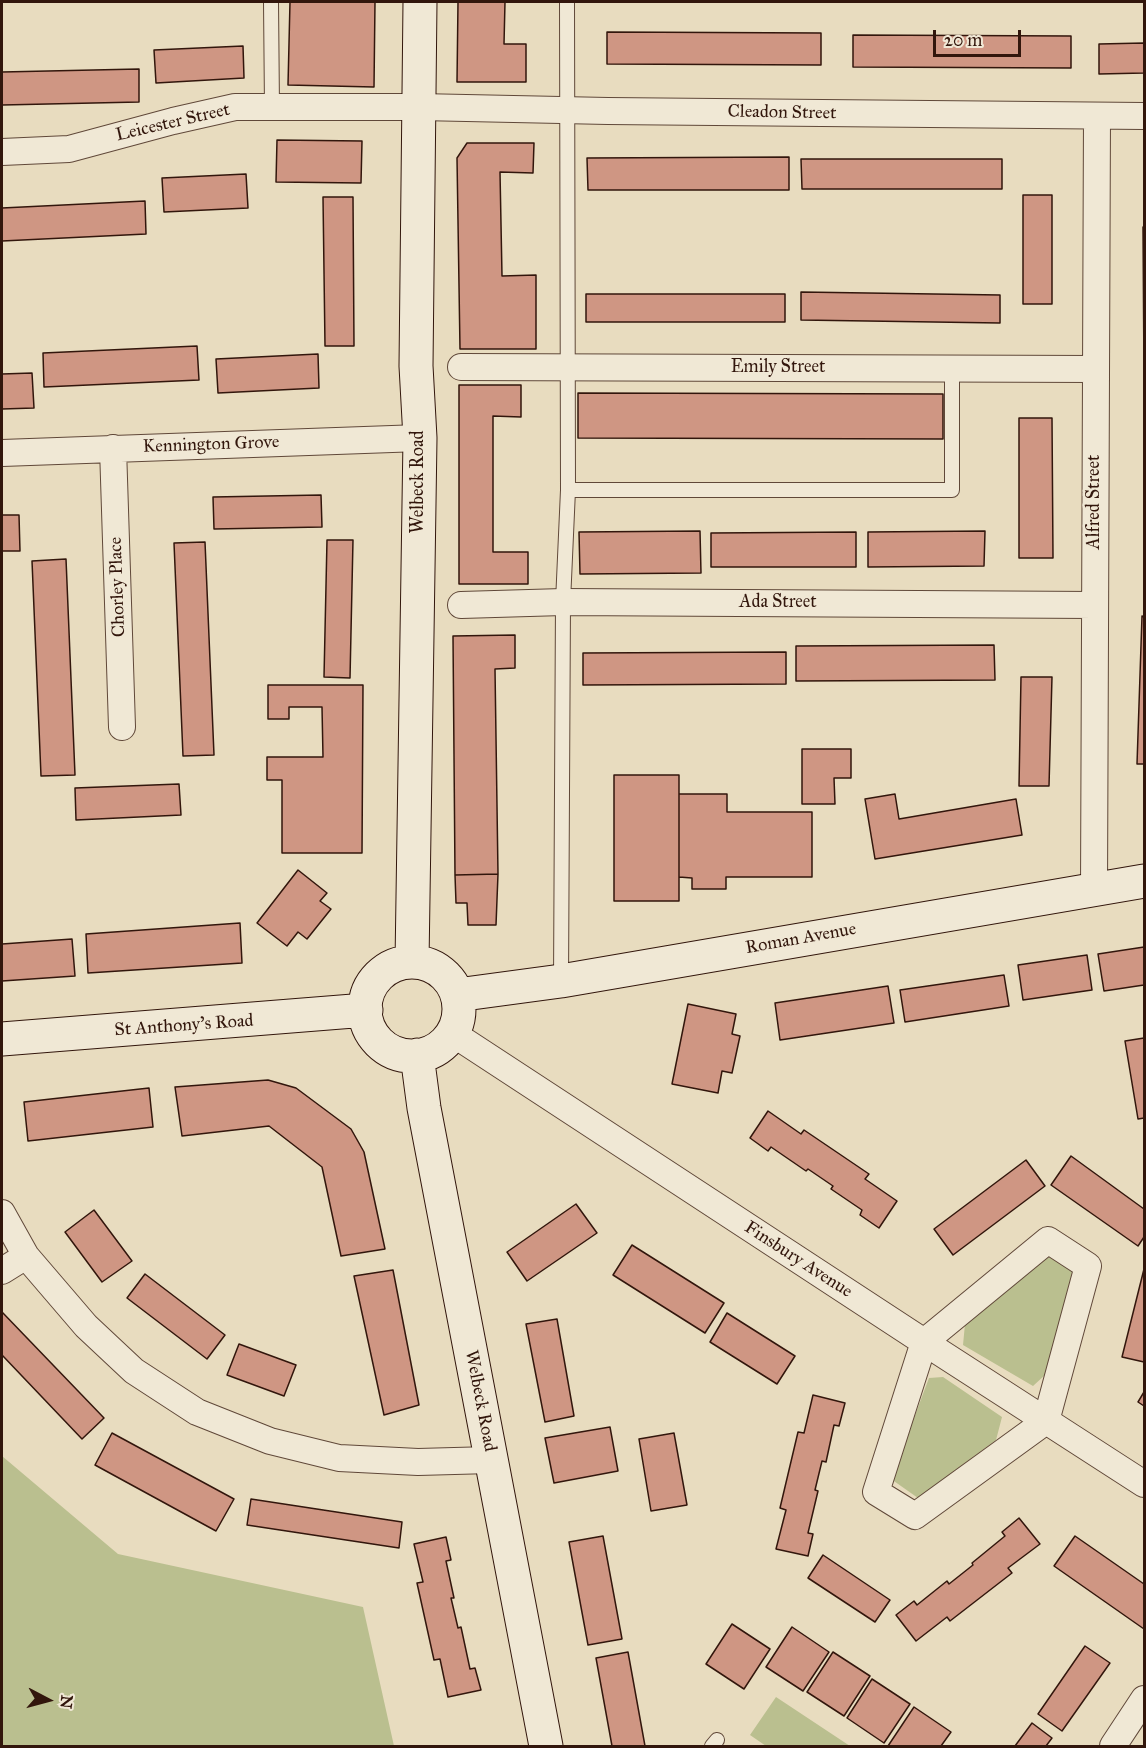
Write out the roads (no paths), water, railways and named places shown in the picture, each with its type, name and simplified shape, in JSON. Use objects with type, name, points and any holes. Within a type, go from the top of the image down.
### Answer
[{"type":"main road","name":"Welbeck Road","points":[[412,962],[420,438],[416,366],[420,2]]},
{"type":"main road","name":"Roman Avenue","points":[[457,995],[561,981],[1144,880]]},
{"type":"main road","points":[[412,962],[424,963],[440,971],[452,984],[459,1008],[458,1021],[452,1033],[437,1048],[417,1055],[402,1054],[382,1044],[369,1025],[366,1010],[371,986],[379,976],[388,968],[412,962]]},
{"type":"main road","name":"St Anthony's Road","points":[[2,1040],[366,1010]]},
{"type":"main road","name":"Welbeck Road","points":[[417,1055],[424,1108],[546,1746]]},
{"type":"street","name":"Leicester Street","points":[[2,152],[69,149],[235,107],[419,106]]},
{"type":"street","name":"Cleadon Street","points":[[419,106],[568,111],[1144,116]]},
{"type":"street","name":"Alfred Street","points":[[1094,888],[1097,116]]},
{"type":"street","name":"Emily Street","points":[[460,367],[1095,369]]},
{"type":"street","name":"Kennington Grove","points":[[2,453],[420,438]]},
{"type":"street","name":"Chorley Place","points":[[113,448],[122,726]]},
{"type":"street","name":"Ada Street","points":[[461,605],[563,602],[1095,605]]},
{"type":"street","name":"Finsbury Avenue","points":[[452,1033],[1144,1484]]},
{"type":"street","points":[[2,1213],[26,1256],[86,1326],[134,1371],[197,1412],[270,1441],[339,1458],[418,1462],[491,1460]]},
{"type":"street","points":[[1048,1239],[1088,1266],[1046,1421],[915,1516],[876,1492],[924,1342],[1048,1239]]},
{"type":"street","points":[[2,1272],[26,1256]]},
{"type":"street","points":[[1113,1746],[1144,1699]]},
{"type":"lane","points":[[272,2],[272,108]]},
{"type":"lane","points":[[561,981],[563,602],[568,490],[567,2]]},
{"type":"lane","points":[[568,490],[952,490],[952,369]]}]
